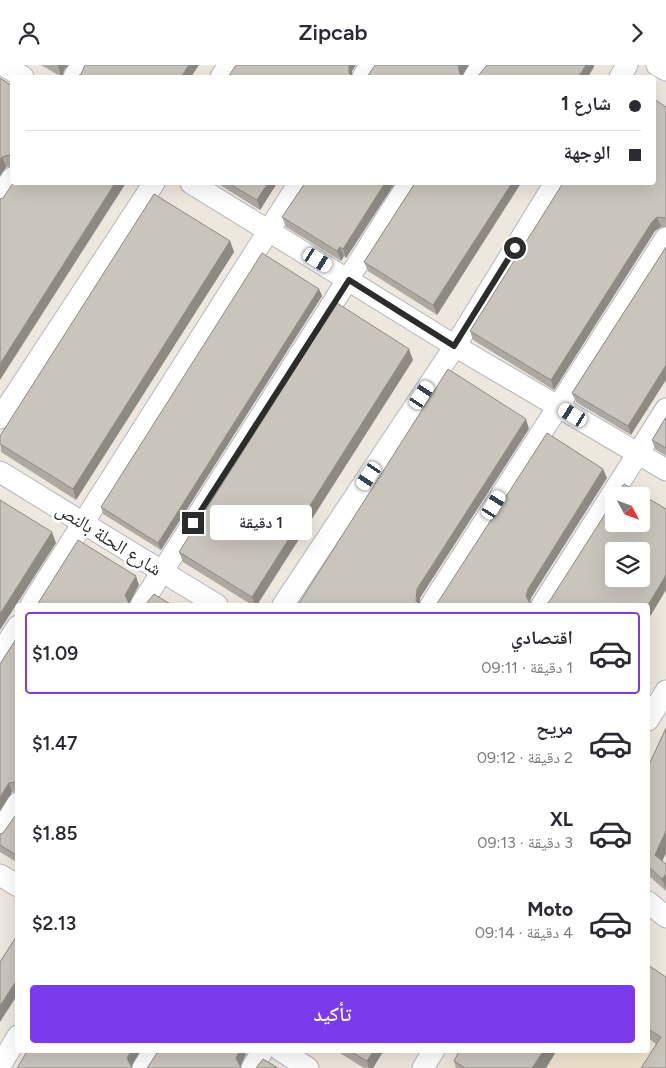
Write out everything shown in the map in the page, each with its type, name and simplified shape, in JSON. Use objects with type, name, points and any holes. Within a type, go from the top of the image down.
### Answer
[{"type":"street","points":[[3,65],[20,75]]},
{"type":"street","points":[[658,65],[666,70]]},
{"type":"street","points":[[0,198],[10,180]]},
{"type":"street","points":[[0,418],[153,185]]},
{"type":"street","points":[[194,185],[270,230],[454,346],[666,471]]},
{"type":"street","points":[[32,603],[298,185]]},
{"type":"street","points":[[142,603],[408,185]]},
{"type":"street","points":[[284,603],[454,346],[554,185]]},
{"type":"street","points":[[432,603],[666,238]]},
{"type":"street","points":[[543,603],[666,409]]},
{"type":"street","name":"شارع الحلة بالنص","points":[[0,472],[214,603]]},
{"type":"street","points":[[0,654],[15,631]]},
{"type":"street","points":[[650,717],[666,691]]},
{"type":"street","points":[[0,831],[15,808]]},
{"type":"street","points":[[0,875],[15,884]]},
{"type":"street","points":[[650,904],[666,917]]},
{"type":"street","points":[[0,1066],[15,1041]]},
{"type":"street","points":[[143,1068],[152,1053]]},
{"type":"street","points":[[252,1068],[261,1053]]},
{"type":"street","points":[[285,1053],[308,1068]]},
{"type":"street","points":[[423,1068],[432,1053]]},
{"type":"shaded area","points":[[650,982],[666,1068],[446,1068],[455,1053],[650,1053]]},
{"type":"building","points":[[85,65],[189,65],[182,75],[79,75]]},
{"type":"building","points":[[236,65],[349,65],[349,73],[351,75],[229,75]]},
{"type":"building","points":[[375,65],[459,65],[461,75],[368,75]]},
{"type":"building","points":[[487,65],[586,65],[579,75],[479,75]]},
{"type":"building","points":[[0,78],[10,85],[10,156],[2,157],[0,160]]},
{"type":"building","points":[[656,100],[666,107],[666,218],[657,217],[652,222],[551,380],[470,331],[562,185],[656,185]]},
{"type":"building","points":[[12,185],[114,185],[0,364],[0,199],[3,198]]},
{"type":"building","points":[[231,185],[267,185],[257,200]]},
{"type":"building","points":[[304,185],[384,185],[343,249],[340,247],[337,251],[282,217]]},
{"type":"building","points":[[414,185],[511,185],[433,305],[364,262]]},
{"type":"building","points":[[154,194],[230,241],[73,489],[0,444],[0,436]]},
{"type":"building","points":[[666,247],[666,365],[628,426],[572,393]]},
{"type":"building","points":[[262,253],[319,289],[158,543],[101,507]]},
{"type":"building","points":[[337,303],[409,349],[252,597],[179,552]]},
{"type":"building","points":[[448,369],[526,419],[417,589],[416,601],[418,603],[299,603]]},
{"type":"building","points":[[666,417],[666,448],[652,440]]},
{"type":"building","points":[[547,433],[603,469],[528,589],[526,596],[530,603],[438,602]]},
{"type":"building","points":[[650,499],[666,509],[666,575],[649,603],[547,603],[605,514],[605,533],[650,533]]},
{"type":"building","points":[[0,500],[52,532],[0,614]]},
{"type":"building","points":[[78,540],[136,576],[125,595],[129,603],[38,603]]},
{"type":"building","points":[[154,594],[169,603],[147,603]]},
{"type":"building","points":[[15,641],[15,782],[9,783],[0,797],[0,664]]},
{"type":"building","points":[[666,728],[666,831],[655,855],[666,864],[666,874],[662,879],[650,868],[650,763]]},
{"type":"building","points":[[15,816],[15,854],[0,845],[0,834],[3,833]]},
{"type":"building","points":[[15,939],[15,983],[0,1006],[0,962]]},
{"type":"building","points":[[650,966],[666,977],[666,1068],[641,1068],[661,1037],[650,1030]]},
{"type":"building","points":[[26,1053],[130,1053],[127,1058],[132,1068],[17,1068]]},
{"type":"building","points":[[157,1053],[238,1053],[236,1058],[241,1068],[147,1068]]},
{"type":"building","points":[[353,1053],[372,1053],[367,1061]]},
{"type":"building","points":[[458,1053],[542,1053],[532,1068],[465,1068],[454,1061]]},
{"type":"building","points":[[263,1059],[278,1068],[256,1068]]},
{"type":"route","points":[[193,523],[349,280],[454,346],[515,248]]}]
